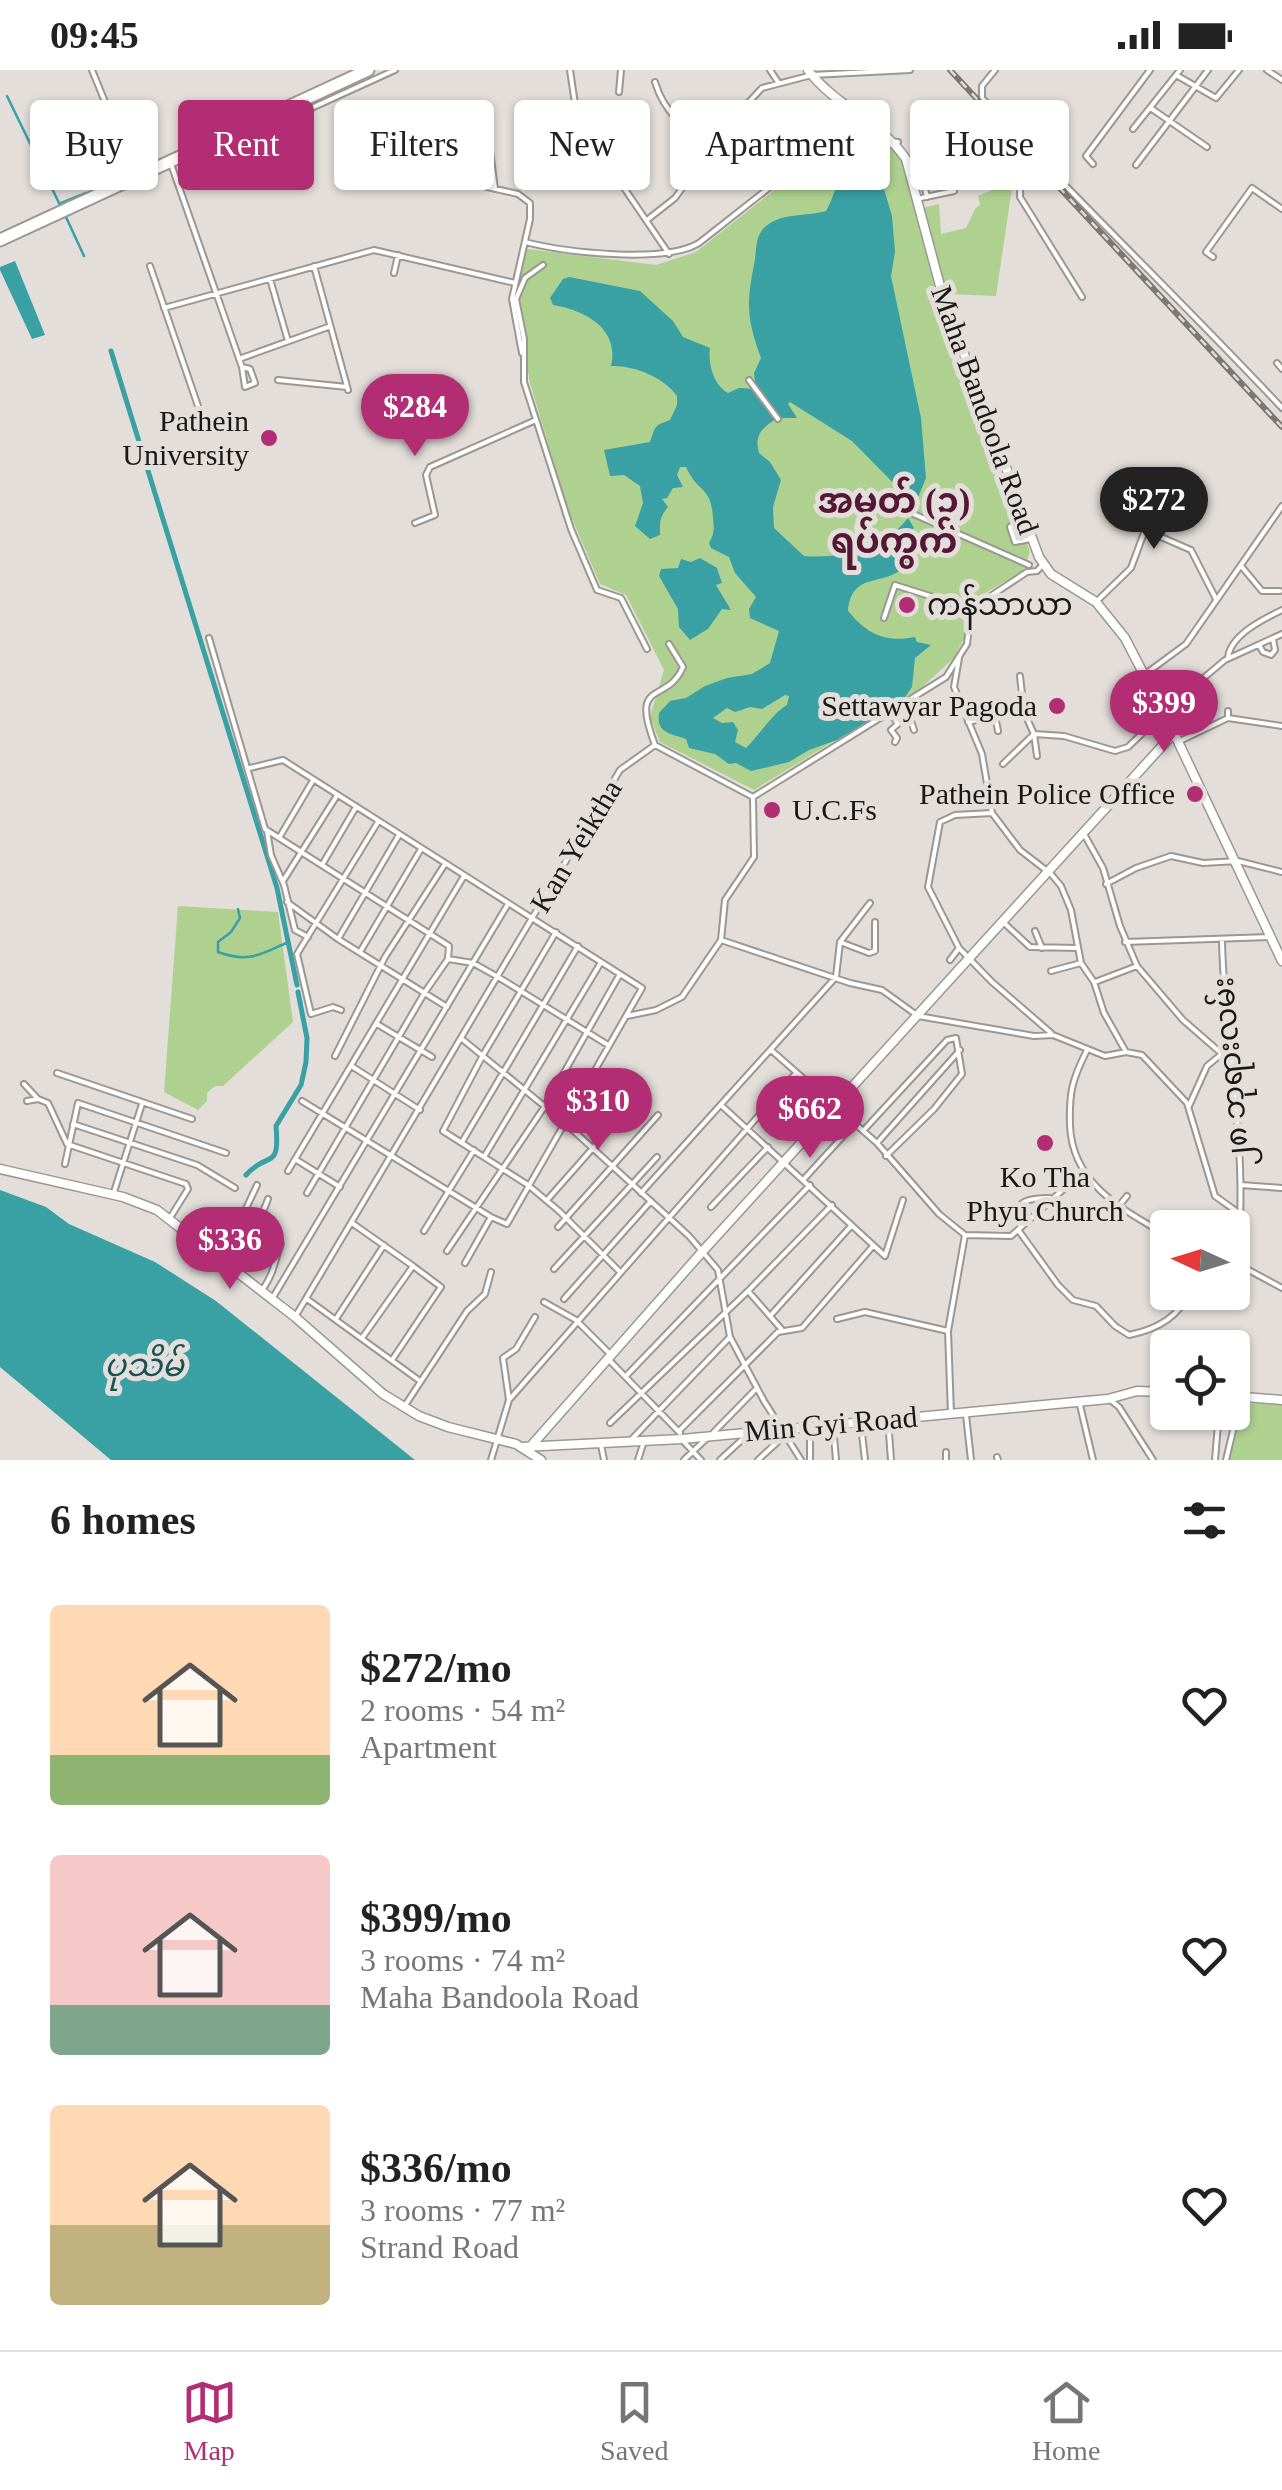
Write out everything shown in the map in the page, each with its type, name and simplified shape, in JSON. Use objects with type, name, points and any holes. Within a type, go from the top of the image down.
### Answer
[{"type":"highway","points":[[158,170],[368,70]]},
{"type":"highway","points":[[0,240],[108,190]]},
{"type":"main road","name":"Maha Bandoola Road","points":[[813,73],[910,158]]},
{"type":"main road","name":"Maha Bandoola Road","points":[[895,141],[908,164],[938,279],[1031,539],[1052,574],[1098,600],[1146,673],[1282,958]]},
{"type":"main road","name":"Maha Bandoola Road","points":[[922,190],[946,294],[1042,560]]},
{"type":"main road","points":[[526,1446],[1082,831],[1178,735]]},
{"type":"main road","points":[[1270,936],[1282,929]]},
{"type":"main road","points":[[0,1168],[113,1195],[157,1210],[295,1318],[383,1394],[448,1427],[526,1446],[541,1460]]},
{"type":"main road","name":"Min Gyi Road","points":[[526,1446],[600,1444],[752,1430],[782,1432],[810,1424],[1108,1399],[1150,1391]]},
{"type":"main road","points":[[1250,1398],[1282,1400]]},
{"type":"street","points":[[92,70],[104,100]]},
{"type":"street","points":[[314,107],[395,70]]},
{"type":"street","points":[[570,70],[574,104],[582,126],[669,254]]},
{"type":"street","points":[[619,92],[621,70]]},
{"type":"street","points":[[770,70],[778,82]]},
{"type":"street","points":[[752,100],[762,88],[813,73],[910,70]]},
{"type":"street","points":[[995,70],[982,86],[982,98],[1078,202],[1134,254],[1282,408]]},
{"type":"street","points":[[1093,164],[1086,156],[1150,70]]},
{"type":"street","points":[[1136,166],[1208,70]]},
{"type":"street","points":[[1133,128],[1178,73],[1219,97],[1239,70]]},
{"type":"street","points":[[1268,70],[1282,80]]},
{"type":"street","points":[[655,82],[659,97],[670,112]]},
{"type":"street","points":[[1152,109],[1208,147]]},
{"type":"street","points":[[524,242],[564,249],[669,254],[698,243],[822,146],[860,138],[895,141]]},
{"type":"street","points":[[172,166],[242,367]]},
{"type":"street","points":[[494,181],[495,189],[518,194],[530,203],[512,299],[523,363]]},
{"type":"street","points":[[1213,256],[1206,252],[1252,188],[1282,209]]},
{"type":"street","points":[[647,220],[681,190]]},
{"type":"street","points":[[924,197],[954,190]]},
{"type":"street","points":[[1020,190],[1020,197],[1082,297]]},
{"type":"street","points":[[164,308],[364,251],[515,282]]},
{"type":"street","points":[[394,273],[398,255]]},
{"type":"street","points":[[543,265],[525,278],[516,298],[524,339],[524,382],[571,529],[598,590],[620,598],[647,648]]},
{"type":"street","points":[[150,266],[198,406]]},
{"type":"street","points":[[278,380],[348,388],[314,266]]},
{"type":"street","points":[[270,278],[288,341]]},
{"type":"street","points":[[239,359],[330,326]]},
{"type":"street","points":[[1276,364],[1282,369]]},
{"type":"street","points":[[749,380],[778,419]]},
{"type":"street","points":[[415,523],[435,515],[426,475],[430,468],[536,420]]},
{"type":"street","points":[[1146,673],[1186,644],[1282,506]]},
{"type":"street","points":[[909,512],[1028,569],[1037,571],[1042,560]]},
{"type":"street","points":[[1023,516],[1010,527],[1011,535],[1015,542],[1031,539]]},
{"type":"street","points":[[1098,600],[1131,568],[1145,530],[1190,550],[1216,600]]},
{"type":"street","points":[[1042,560],[971,608],[967,644],[954,673],[954,687],[982,754],[992,813],[1020,850],[1062,886],[1071,910],[1081,964],[1094,982],[1104,1013],[1126,1052]]},
{"type":"street","points":[[1240,565],[1262,591],[1280,591]]},
{"type":"street","points":[[884,618],[894,585],[971,608]]},
{"type":"street","points":[[1228,659],[1228,650],[1238,639],[1282,610]]},
{"type":"street","points":[[1003,764],[1034,734],[1064,736],[1115,751],[1128,748],[1228,659],[1282,634]]},
{"type":"street","points":[[209,638],[224,706],[250,768],[248,788],[268,831],[271,854],[295,930],[308,937]]},
{"type":"street","points":[[1259,645],[1271,655],[1276,650],[1273,638]]},
{"type":"street","points":[[669,644],[684,667],[648,702],[644,716],[654,746],[753,797]]},
{"type":"street","points":[[1186,644],[1191,649]]},
{"type":"street","points":[[753,797],[954,673]]},
{"type":"street","points":[[1020,676],[1024,712],[1034,734],[1037,756]]},
{"type":"street","points":[[905,704],[914,730]]},
{"type":"street","points":[[968,722],[1024,712]]},
{"type":"street","points":[[890,713],[898,724],[891,730],[898,739]]},
{"type":"street","points":[[1178,735],[1228,715],[1282,726]]},
{"type":"street","points":[[995,716],[998,730]]},
{"type":"street","name":"Kan Yeiktha","points":[[295,1318],[620,770],[654,746]]},
{"type":"street","points":[[250,768],[280,759],[642,988],[509,1222],[491,1217],[302,1101]]},
{"type":"street","points":[[279,838],[314,780]]},
{"type":"street","points":[[274,891],[283,886],[337,795]]},
{"type":"street","points":[[625,1017],[656,1010],[682,997],[721,940],[725,900],[754,857],[753,797]]},
{"type":"street","points":[[322,866],[356,807]]},
{"type":"street","points":[[992,813],[955,815],[940,822],[937,828],[928,887],[959,948],[1054,1035],[1087,1050],[1114,1056],[1126,1052],[1142,1055],[1189,1106],[1216,1196],[1235,1210]]},
{"type":"street","points":[[341,1010],[333,1007],[314,1015],[310,1012],[297,954],[378,822]]},
{"type":"street","points":[[268,831],[450,946],[448,959],[306,1193]]},
{"type":"street","points":[[1082,831],[1096,854],[1138,966],[1183,1020],[1229,1060]]},
{"type":"street","points":[[338,939],[399,834]]},
{"type":"street","points":[[360,952],[421,849]]},
{"type":"street","points":[[1106,884],[1171,856],[1203,863],[1236,861],[1282,872]]},
{"type":"street","points":[[335,1056],[382,964],[445,864]]},
{"type":"street","points":[[288,1171],[464,876]]},
{"type":"street","points":[[288,902],[338,939],[447,1007]]},
{"type":"street","points":[[272,1300],[509,902]]},
{"type":"street","points":[[641,1193],[836,978],[840,942],[870,903]]},
{"type":"street","points":[[1002,921],[1030,947],[1077,948]]},
{"type":"street","points":[[840,942],[875,952],[875,922]]},
{"type":"street","points":[[1034,931],[1042,948]]},
{"type":"street","points":[[556,932],[482,1055],[443,1130],[528,1184],[619,1272]]},
{"type":"street","points":[[1126,942],[1270,936]]},
{"type":"street","points":[[721,940],[882,990],[918,1016],[1034,1036],[1054,1035]]},
{"type":"street","points":[[1131,952],[1138,940]]},
{"type":"street","name":"၂၈ ဘုရားလမ်း","points":[[1222,941],[1240,1210]]},
{"type":"street","points":[[462,1142],[578,946]]},
{"type":"street","points":[[950,960],[959,948]]},
{"type":"street","points":[[448,959],[473,963],[608,1045]]},
{"type":"street","points":[[484,1157],[601,962]]},
{"type":"street","points":[[1052,971],[1081,964]]},
{"type":"street","points":[[1094,982],[1138,966]]},
{"type":"street","points":[[448,1252],[545,1106],[620,974]]},
{"type":"street","points":[[377,1024],[432,1057]]},
{"type":"street","points":[[863,1131],[947,1040],[956,1038],[962,1074],[934,1109],[886,1156]]},
{"type":"street","points":[[462,1039],[565,1122],[668,1216],[718,1270],[730,1337],[800,1459]]},
{"type":"street","points":[[771,1050],[877,1143],[939,1214],[965,1235],[1011,1236],[1084,1171]]},
{"type":"street","points":[[877,1143],[960,1050]]},
{"type":"street","points":[[1087,1050],[1070,1093],[1071,1145],[1084,1171],[1096,1184],[1118,1206],[1150,1225]]},
{"type":"street","points":[[1189,1106],[1207,1066],[1224,1052]]},
{"type":"street","points":[[351,1066],[420,1110]]},
{"type":"street","points":[[57,1073],[192,1118]]},
{"type":"street","points":[[509,1400],[796,1073]]},
{"type":"street","points":[[24,1084],[38,1099],[48,1103],[68,1144],[188,1186],[170,1218]]},
{"type":"street","points":[[547,1200],[644,1090]]},
{"type":"street","points":[[778,1136],[817,1090]]},
{"type":"street","points":[[27,1101],[38,1099]]},
{"type":"street","points":[[65,1164],[78,1103],[226,1154]]},
{"type":"street","points":[[113,1195],[142,1103]]},
{"type":"street","points":[[721,1105],[885,1256],[903,1200]]},
{"type":"street","points":[[558,1226],[658,1114]]},
{"type":"street","points":[[804,1179],[855,1123]]},
{"type":"street","points":[[72,1124],[197,1165],[235,1188]]},
{"type":"street","points":[[710,1207],[768,1147]]},
{"type":"street","points":[[424,1231],[474,1150]]},
{"type":"street","points":[[554,1268],[657,1158]]},
{"type":"street","points":[[295,1160],[340,1187]]},
{"type":"street","points":[[1096,1184],[1103,1178]]},
{"type":"street","points":[[256,1185],[243,1216],[259,1222],[281,1240],[275,1270],[261,1293]]},
{"type":"street","points":[[1241,1185],[1282,1188]]},
{"type":"street","points":[[626,1376],[810,1186]]},
{"type":"street","points":[[1118,1206],[1127,1196]]},
{"type":"street","points":[[1010,1220],[1018,1203],[1025,1200],[1050,1198],[1053,1202]]},
{"type":"street","points":[[259,1222],[268,1199]]},
{"type":"street","points":[[564,1300],[650,1201]]},
{"type":"street","points":[[610,1423],[832,1205]]},
{"type":"street","points":[[465,1264],[491,1217]]},
{"type":"street","points":[[352,1222],[442,1287],[392,1360]]},
{"type":"street","points":[[771,1315],[852,1225]]},
{"type":"street","points":[[1019,1231],[1073,1300],[1096,1306],[1128,1335],[1149,1331],[1177,1310]]},
{"type":"street","points":[[951,1414],[948,1331],[965,1235]]},
{"type":"street","points":[[336,1319],[384,1245]]},
{"type":"street","points":[[680,1435],[744,1363],[778,1332],[802,1328],[873,1246]]},
{"type":"street","points":[[362,1338],[413,1266]]},
{"type":"street","points":[[1250,1270],[1282,1288]]},
{"type":"street","points":[[404,1407],[468,1311],[481,1301],[491,1272]]},
{"type":"street","points":[[748,1291],[783,1331]]},
{"type":"street","points":[[307,1299],[420,1381]]},
{"type":"street","points":[[544,1302],[576,1320],[701,1460]]},
{"type":"street","points":[[837,1319],[865,1312],[948,1331]]},
{"type":"street","points":[[490,1460],[509,1400],[503,1358],[516,1349],[535,1318]]},
{"type":"street","points":[[630,1440],[730,1337]]},
{"type":"street","points":[[684,1460],[757,1388]]},
{"type":"street","points":[[1108,1399],[1118,1406],[1153,1460]]},
{"type":"street","points":[[1079,1401],[1093,1460]]},
{"type":"street","points":[[965,1412],[971,1460]]},
{"type":"street","points":[[888,1420],[892,1460]]},
{"type":"street","points":[[861,1422],[865,1460]]},
{"type":"street","points":[[810,1424],[810,1460]]},
{"type":"street","points":[[833,1425],[836,1460]]},
{"type":"street","points":[[720,1460],[752,1430]]},
{"type":"street","points":[[1216,1460],[1218,1430]]},
{"type":"street","points":[[1226,1460],[1231,1430]]},
{"type":"street","points":[[758,1460],[782,1432]]},
{"type":"street","points":[[638,1460],[644,1440]]},
{"type":"street","points":[[600,1444],[604,1460]]},
{"type":"street","points":[[516,1460],[526,1446]]},
{"type":"street","points":[[946,1452],[946,1460]]},
{"type":"green space","points":[[890,147],[898,153],[940,309],[1030,552],[1023,571],[973,600],[967,611],[965,637],[953,659],[921,688],[754,790],[660,742],[650,717],[664,670],[626,595],[600,584],[567,507],[530,383],[515,297],[527,249],[656,265],[696,252],[774,190],[890,190]]},
{"type":"green space","points":[[992,190],[1012,190],[996,296],[946,294],[923,208],[939,204],[941,234],[966,228],[980,205],[978,196]]},
{"type":"green space","points":[[178,906],[278,912],[293,1022],[223,1086],[215,1086],[207,1093],[207,1101],[198,1110],[164,1092]]},
{"type":"green space","points":[[1250,1403],[1282,1405],[1282,1460],[1227,1460],[1234,1430],[1250,1430]]},
{"type":"water","points":[[836,190],[884,190],[892,216],[895,252],[891,276],[921,418],[926,478],[917,500],[911,501],[852,441],[790,402],[797,418],[777,418],[760,432],[758,441],[759,453],[781,480],[773,507],[774,528],[804,556],[832,556],[874,544],[908,518],[914,528],[901,548],[907,564],[856,589],[848,611],[877,635],[895,639],[915,637],[917,642],[931,645],[915,658],[912,687],[903,700],[837,740],[789,762],[751,771],[736,763],[729,764],[715,754],[689,748],[686,739],[662,729],[659,713],[670,701],[686,698],[727,678],[752,674],[770,663],[779,631],[750,618],[749,609],[756,597],[735,573],[729,557],[711,548],[714,528],[710,500],[686,467],[680,467],[677,475],[683,487],[673,488],[662,499],[668,507],[661,520],[660,535],[650,539],[635,526],[643,503],[640,486],[624,475],[610,476],[604,450],[650,442],[656,427],[670,420],[677,396],[647,374],[611,366],[610,342],[597,323],[577,311],[553,305],[550,298],[563,279],[569,277],[640,291],[673,321],[683,337],[710,348],[713,373],[723,389],[728,393],[739,388],[756,389],[754,373],[761,358],[749,302],[759,235],[779,219],[826,211]],"holes":[[[785,695],[789,696],[787,705],[746,748],[735,742],[738,730],[733,722],[722,723],[713,718],[727,708],[735,712],[750,707],[762,709]]]},
{"type":"water","points":[[15,261],[45,335],[32,339],[0,270]]},
{"type":"water","points":[[700,558],[717,568],[722,583],[716,585],[731,610],[722,609],[708,629],[690,640],[679,627],[678,609],[659,576],[661,569],[678,568],[681,559],[691,562]]},
{"type":"water","name":"ပုသိမ်","points":[[0,1190],[46,1207],[69,1224],[155,1262],[216,1301],[415,1460],[111,1460],[0,1367]]},
{"type":"waterway","points":[[7,96],[61,207]]},
{"type":"waterway","points":[[61,203],[86,193]]},
{"type":"waterway","points":[[66,217],[84,256]]},
{"type":"waterway","points":[[111,351],[277,888],[297,985]]},
{"type":"waterway","points":[[238,909],[240,918],[218,942],[218,952],[248,957],[289,942]]},
{"type":"waterway","points":[[246,1175],[274,1155],[276,1126],[301,1085],[307,1038],[298,992]]},
{"type":"railway","points":[[950,70],[1282,427]]},
{"type":"place","name":"Pathein University","points":[[269,438]]},
{"type":"place","name":"ကန်သာယာ","points":[[907,605]]},
{"type":"place","name":"Settawyar Pagoda","points":[[1057,706]]},
{"type":"place","name":"Pathein Police Office","points":[[1195,794]]},
{"type":"place","name":"U.C.Fs","points":[[772,810]]},
{"type":"place","name":"Ko Tha Phyu Church","points":[[1045,1143]]},
{"type":"district","name":"အမှတ် (၃) ရပ်ကွက်","points":[[894,521]]}]
